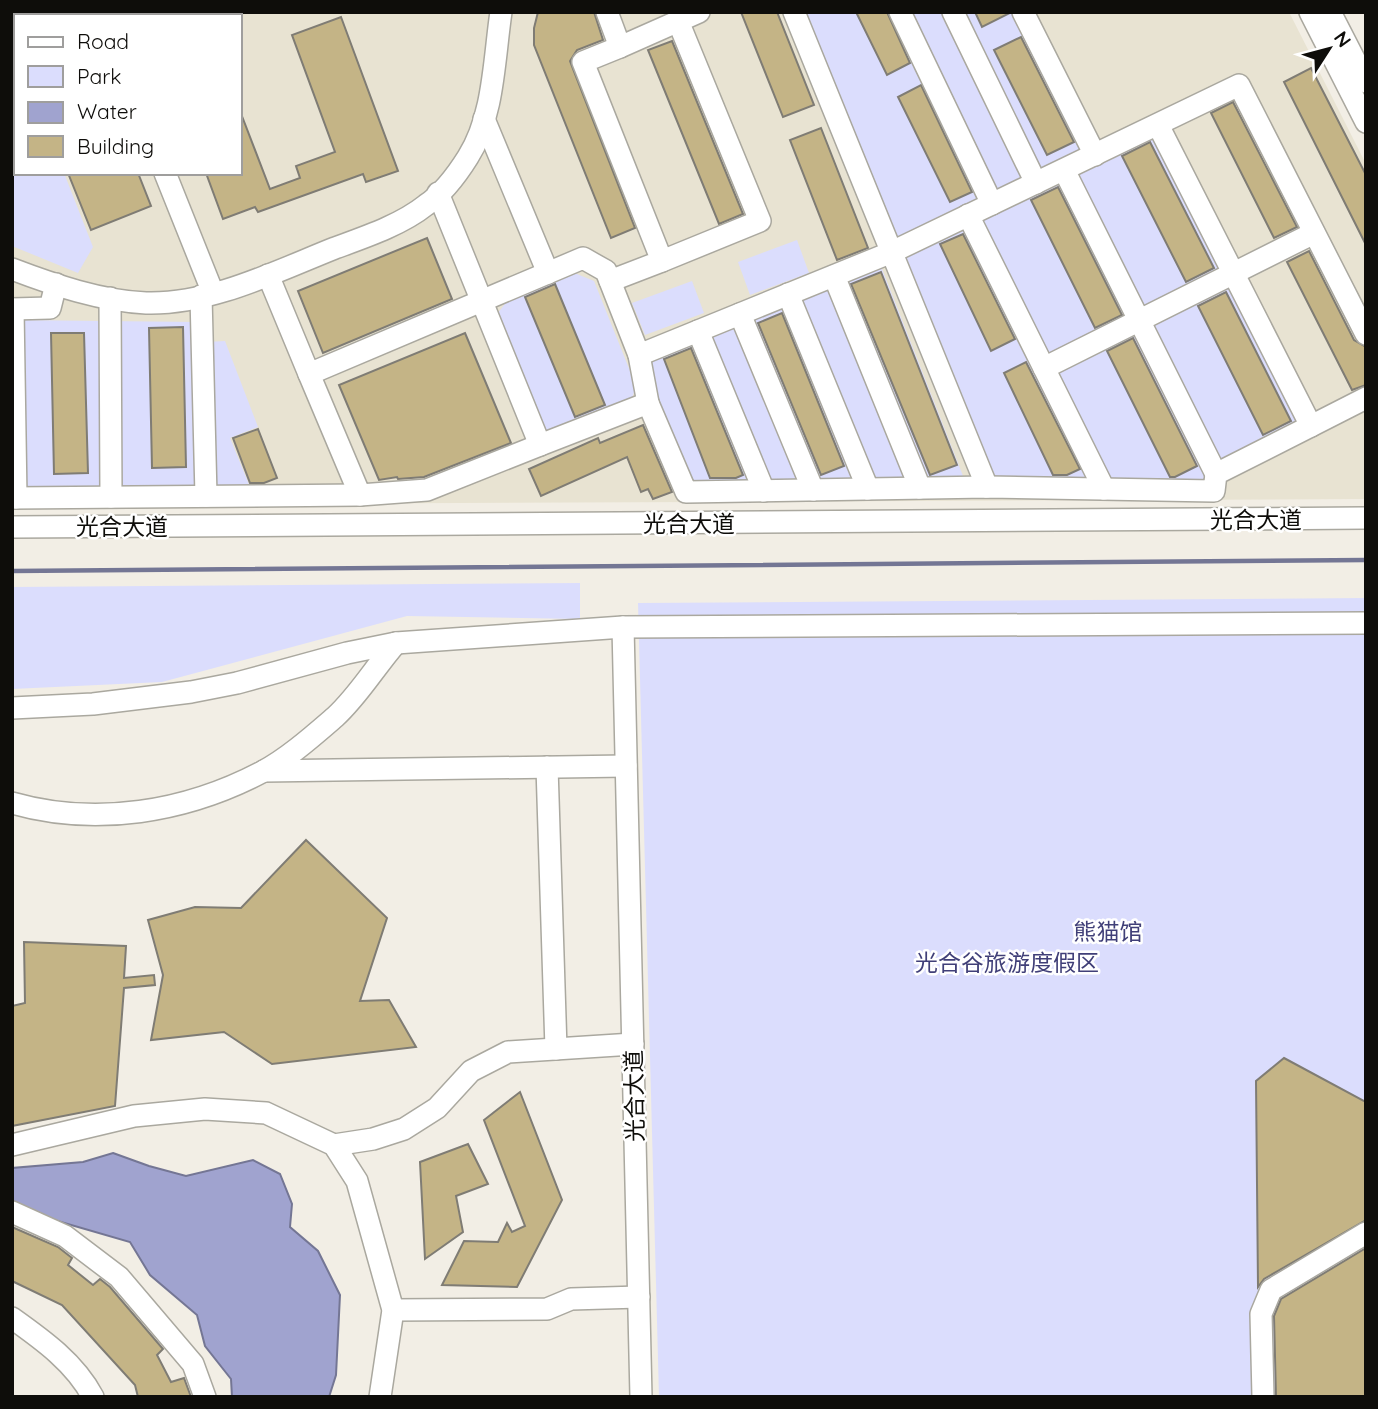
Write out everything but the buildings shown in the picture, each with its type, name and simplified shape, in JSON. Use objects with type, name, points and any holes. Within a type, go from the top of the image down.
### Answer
[{"type":"street","points":[[12,269],[110,298],[147,303],[245,285],[401,220],[426,205],[469,156],[489,100],[501,12]]},
{"type":"street","points":[[607,12],[620,47]]},
{"type":"street","points":[[662,261],[583,62],[699,12]]},
{"type":"street","points":[[794,12],[987,487]]},
{"type":"street","points":[[900,12],[992,204]]},
{"type":"street","points":[[953,12],[1036,183]]},
{"type":"street","points":[[1023,12],[1094,155]]},
{"type":"street","points":[[1310,12],[1366,122]]},
{"type":"street","points":[[1330,12],[1366,82]]},
{"type":"street","points":[[610,281],[760,220],[678,22]]},
{"type":"street","points":[[639,355],[892,252],[1239,85],[1366,334]]},
{"type":"street","points":[[484,119],[548,273]]},
{"type":"street","points":[[1157,125],[1311,426]]},
{"type":"street","points":[[309,374],[583,258],[606,271],[639,355],[648,403],[686,492],[987,487],[1214,491],[1216,474],[1063,170]]},
{"type":"street","points":[[166,175],[207,294],[206,496]]},
{"type":"street","points":[[438,193],[540,445]]},
{"type":"street","points":[[968,215],[1104,489]]},
{"type":"street","points":[[1044,368],[1314,233]]},
{"type":"street","points":[[268,275],[360,495]]},
{"type":"street","points":[[834,276],[920,488]]},
{"type":"street","points":[[57,284],[50,308],[13,309],[14,498],[360,495],[426,490],[648,403]]},
{"type":"street","points":[[788,294],[868,489]]},
{"type":"street","points":[[110,298],[111,497]]},
{"type":"street","points":[[740,314],[813,490]]},
{"type":"street","points":[[698,331],[764,491]]},
{"type":"street","points":[[1216,474],[1366,398]]},
{"type":"street","name":"光合大道","points":[[12,527],[1366,518]]},
{"type":"street","points":[[12,708],[93,704],[191,692],[396,643],[624,628],[1366,623]]},
{"type":"street","name":"光合大道","points":[[624,628],[641,1397]]},
{"type":"street","points":[[12,803],[67,814],[131,813],[169,807],[219,790],[264,771],[334,718],[355,698],[396,643]]},
{"type":"street","points":[[264,771],[626,766]]},
{"type":"street","points":[[547,767],[556,1049]]},
{"type":"street","points":[[334,1145],[373,1139],[404,1129],[437,1108],[471,1071],[508,1052],[633,1044]]},
{"type":"street","points":[[12,1145],[134,1116],[205,1110],[267,1113],[334,1145],[357,1181],[393,1310],[380,1397]]},
{"type":"street","points":[[12,1212],[65,1236],[119,1277],[193,1364],[205,1397]]},
{"type":"street","points":[[1263,1397],[1261,1314],[1271,1290],[1366,1233]]},
{"type":"street","points":[[393,1310],[547,1309],[571,1299],[639,1297]]},
{"type":"street","points":[[12,1318],[49,1344],[86,1383],[93,1397]]},
{"type":"shaded area","points":[[12,12],[1289,12],[1366,164],[1366,499],[12,505]]},
{"type":"green space","points":[[804,12],[1016,12],[1093,167],[1154,137],[1299,421],[1210,482],[995,481]]},
{"type":"green space","points":[[12,89],[14,175],[65,175],[93,247],[78,273],[12,246]]},
{"type":"green space","points":[[797,240],[809,273],[750,295],[738,262]]},
{"type":"green space","points":[[880,264],[963,476],[688,486],[652,400],[649,359]]},
{"type":"green space","points":[[572,272],[594,281],[636,386],[632,398],[545,436],[495,317],[507,301]]},
{"type":"green space","points":[[692,281],[704,313],[645,335],[632,303]]},
{"type":"green space","points":[[12,320],[196,322],[199,485],[12,489]]},
{"type":"green space","points":[[225,341],[258,427],[230,438],[250,487],[211,486],[207,342]]},
{"type":"green space","points":[[580,583],[580,619],[407,616],[162,682],[12,689],[12,587]]},
{"type":"green space","name":"光合谷旅游度假区","points":[[1366,598],[1366,1397],[659,1397],[638,603]]},
{"type":"water","points":[[12,12],[202,12],[14,14],[14,62]]},
{"type":"water","points":[[113,1153],[186,1176],[253,1160],[280,1174],[292,1204],[290,1227],[318,1251],[340,1295],[336,1375],[329,1397],[232,1397],[231,1379],[205,1346],[197,1315],[150,1275],[130,1242],[54,1220],[12,1201],[12,1168],[83,1162]]},
{"type":"waterway","points":[[12,571],[1366,560]]},
{"type":"park label","name":"熊猫馆","points":[[1108,931]]}]
